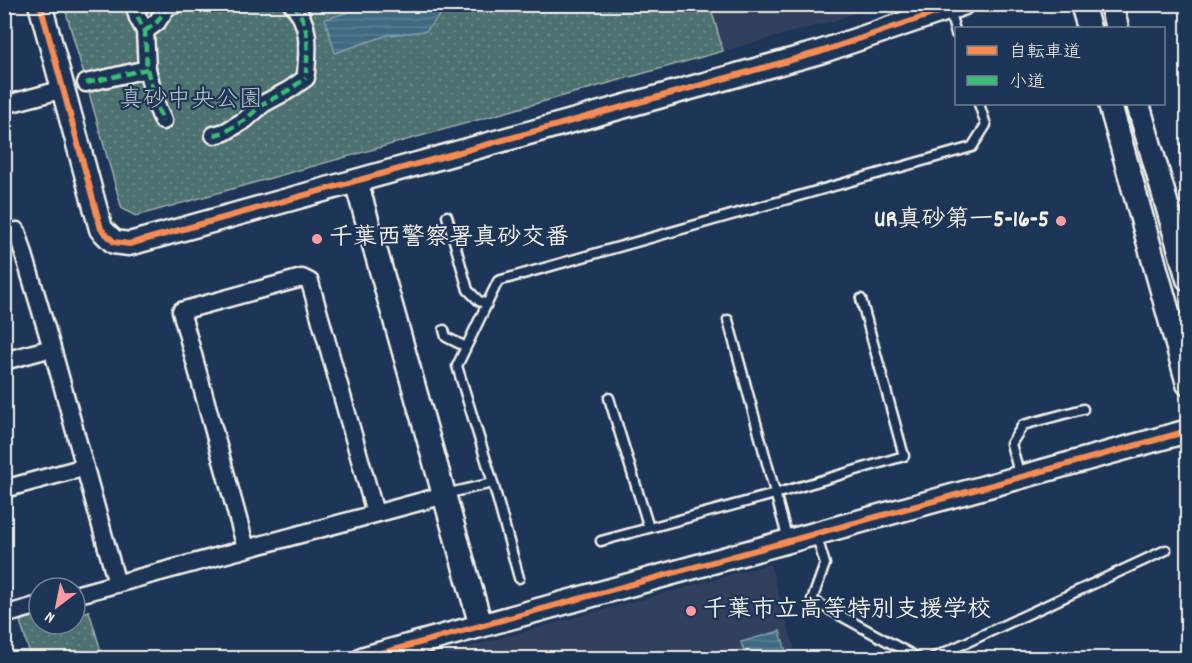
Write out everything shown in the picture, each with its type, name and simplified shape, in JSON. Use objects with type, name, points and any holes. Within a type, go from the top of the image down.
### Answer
[{"type":"street","points":[[40,4],[101,229],[114,242],[129,244],[820,52],[955,7]]},
{"type":"street","points":[[134,4],[145,31],[147,69],[163,121]]},
{"type":"street","points":[[145,31],[157,22],[167,8],[176,4]]},
{"type":"street","points":[[1082,4],[1089,27]]},
{"type":"street","points":[[1111,4],[1117,27]]},
{"type":"street","points":[[214,135],[225,132],[245,120],[263,104],[289,90],[306,75],[308,43],[306,30],[295,6]]},
{"type":"street","points":[[86,83],[147,69]]},
{"type":"street","points":[[4,105],[64,89]]},
{"type":"street","points":[[1110,105],[1188,384]]},
{"type":"street","points":[[1138,105],[1188,279]]},
{"type":"street","points":[[356,181],[480,626]]},
{"type":"street","points":[[4,235],[17,231],[117,584]]},
{"type":"street","points":[[246,548],[182,311],[302,278],[310,282],[375,513]]},
{"type":"street","points":[[4,361],[51,348]]},
{"type":"street","points":[[364,658],[1188,431]]},
{"type":"street","points":[[4,489],[85,467]]},
{"type":"street","points":[[87,593],[445,495]]},
{"type":"street","points":[[4,615],[27,608]]},
{"type":"lane","points":[[955,7],[956,27]]},
{"type":"lane","points":[[519,578],[457,366],[498,281],[972,147],[986,125],[979,105]]},
{"type":"lane","points":[[447,216],[468,290],[479,301],[487,304]]},
{"type":"lane","points":[[601,541],[904,456],[861,299]]},
{"type":"lane","points":[[728,321],[788,541]]},
{"type":"lane","points":[[444,330],[446,337],[466,347]]},
{"type":"lane","points":[[609,398],[649,528]]},
{"type":"lane","points":[[1020,477],[1011,444],[1023,425],[1083,409]]},
{"type":"lane","points":[[445,495],[493,483]]},
{"type":"lane","points":[[816,533],[825,564],[812,600],[918,658]]},
{"type":"lane","points":[[933,658],[1166,550]]},
{"type":"shaded area","points":[[377,4],[449,5],[426,31],[388,35],[335,53],[325,19]]},
{"type":"shaded area","points":[[710,4],[872,5],[837,20],[723,51]]},
{"type":"shaded area","name":"千葉市立高等特別支援学校","points":[[770,564],[797,658],[428,658]]},
{"type":"shaded area","points":[[780,631],[788,658],[746,658],[741,642]]},
{"type":"green space","name":"真砂中央公園","points":[[64,5],[710,5],[723,51],[136,216],[122,209]]},
{"type":"green space","points":[[89,611],[103,658],[31,658],[20,621],[27,619],[27,636],[87,636],[87,612]]},
{"type":"marked path","points":[[134,4],[145,31],[147,69],[163,121]]},
{"type":"marked path","points":[[145,31],[157,22],[167,7],[176,4]]},
{"type":"marked path","points":[[292,4],[302,19],[307,36],[306,73]]},
{"type":"marked path","points":[[86,83],[147,69]]},
{"type":"marked path","points":[[214,135],[225,132],[245,120],[263,104],[306,78]]},
{"type":"cycle path","points":[[40,4],[101,229],[114,242],[129,244],[820,52],[962,4]]},
{"type":"cycle path","points":[[364,658],[1188,431]]},
{"type":"place","name":"UR真砂第一5-16-5","points":[[1061,221]]},
{"type":"place","name":"千葉西警察署真砂交番","points":[[317,239]]},
{"type":"place","name":"千葉市立高等特別支援学校","points":[[691,611]]}]
